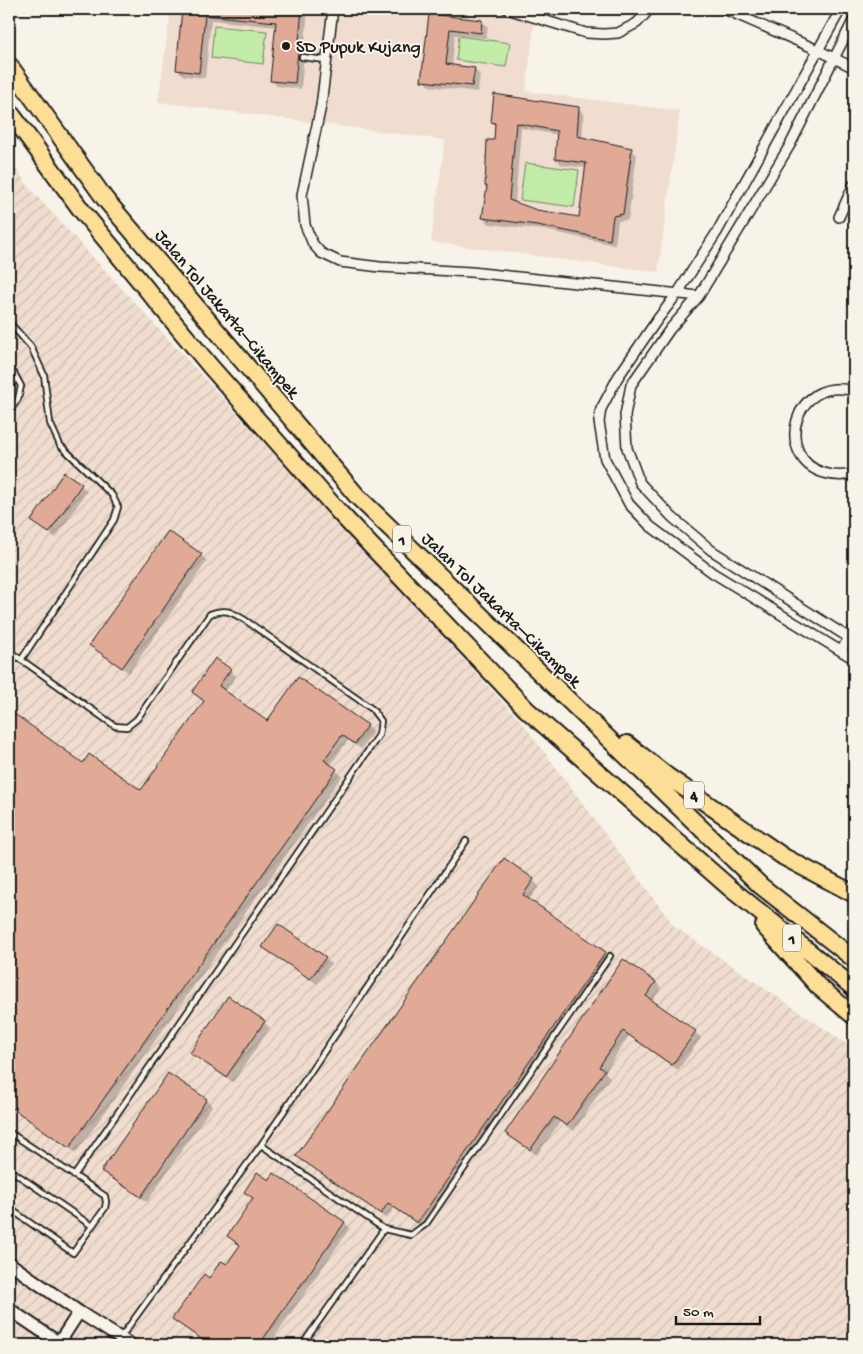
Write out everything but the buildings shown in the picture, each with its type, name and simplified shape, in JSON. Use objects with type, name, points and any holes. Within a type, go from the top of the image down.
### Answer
[{"type":"highway","name":"Jalan Tol Jakarta–Cikampek","points":[[9,65],[105,198],[357,496],[761,886],[854,959]]},
{"type":"highway","name":"1","points":[[9,111],[88,219],[210,366],[338,512],[526,709],[730,888],[854,988]]},
{"type":"highway","name":"4","points":[[546,679],[668,776],[784,857],[854,894]]},
{"type":"highway","points":[[730,888],[818,986],[854,1016]]},
{"type":"street","points":[[333,9],[325,60],[321,106],[302,195],[305,225],[313,244],[321,253],[340,262],[380,267],[471,272],[699,296]]},
{"type":"street","points":[[507,9],[586,33],[604,34],[618,33],[636,23],[650,9]]},
{"type":"street","points":[[724,9],[818,50],[854,68]]},
{"type":"street","points":[[841,9],[717,232],[677,294],[618,377],[601,409],[599,422],[605,459],[629,504],[650,526],[713,573],[854,659]]},
{"type":"street","points":[[852,640],[711,550],[672,517],[640,483],[627,448],[625,414],[631,385],[670,329],[699,296],[790,145],[854,19]]},
{"type":"street","points":[[839,217],[854,184]]},
{"type":"street","points":[[854,391],[842,388],[825,390],[810,398],[799,412],[794,428],[796,446],[805,460],[818,471],[835,476],[854,474]]},
{"type":"street","points":[[842,651],[852,640],[854,629]]},
{"type":"street","points":[[9,1263],[78,1312],[131,1345]]},
{"type":"street","points":[[9,1309],[59,1345],[78,1312]]},
{"type":"lane","points":[[302,57],[325,60]]},
{"type":"lane","points":[[9,322],[31,347],[44,375],[50,423],[60,445],[112,495],[118,507],[114,520],[21,660]]},
{"type":"lane","points":[[9,370],[14,373],[21,386],[18,398],[9,412]]},
{"type":"lane","points":[[9,651],[115,726],[127,727],[137,719],[210,614],[218,611],[230,611],[372,709],[381,721],[379,735],[74,1176]]},
{"type":"lane","points":[[120,1338],[261,1145],[466,841]]},
{"type":"lane","points":[[261,1145],[384,1229],[411,1235],[426,1224],[610,956]]},
{"type":"lane","points":[[9,1132],[105,1196],[106,1202],[105,1208],[73,1253],[9,1208]]},
{"type":"lane","points":[[9,1169],[92,1226]]},
{"type":"lane","points":[[302,1345],[384,1229]]},
{"type":"shaded area","points":[[171,9],[536,9],[526,91],[680,111],[658,272],[431,242],[445,140],[158,102]]},
{"type":"shaded area","points":[[9,158],[31,190],[524,725],[675,927],[854,1049],[854,1345],[9,1345]]},
{"type":"green space","points":[[214,26],[267,31],[263,64],[211,58]]},
{"type":"green space","points":[[459,36],[510,43],[506,67],[456,60]]},
{"type":"green space","points":[[525,163],[579,170],[574,207],[520,200]]},
{"type":"place","name":"SD Pupuk Kujang","points":[[286,46]]}]
